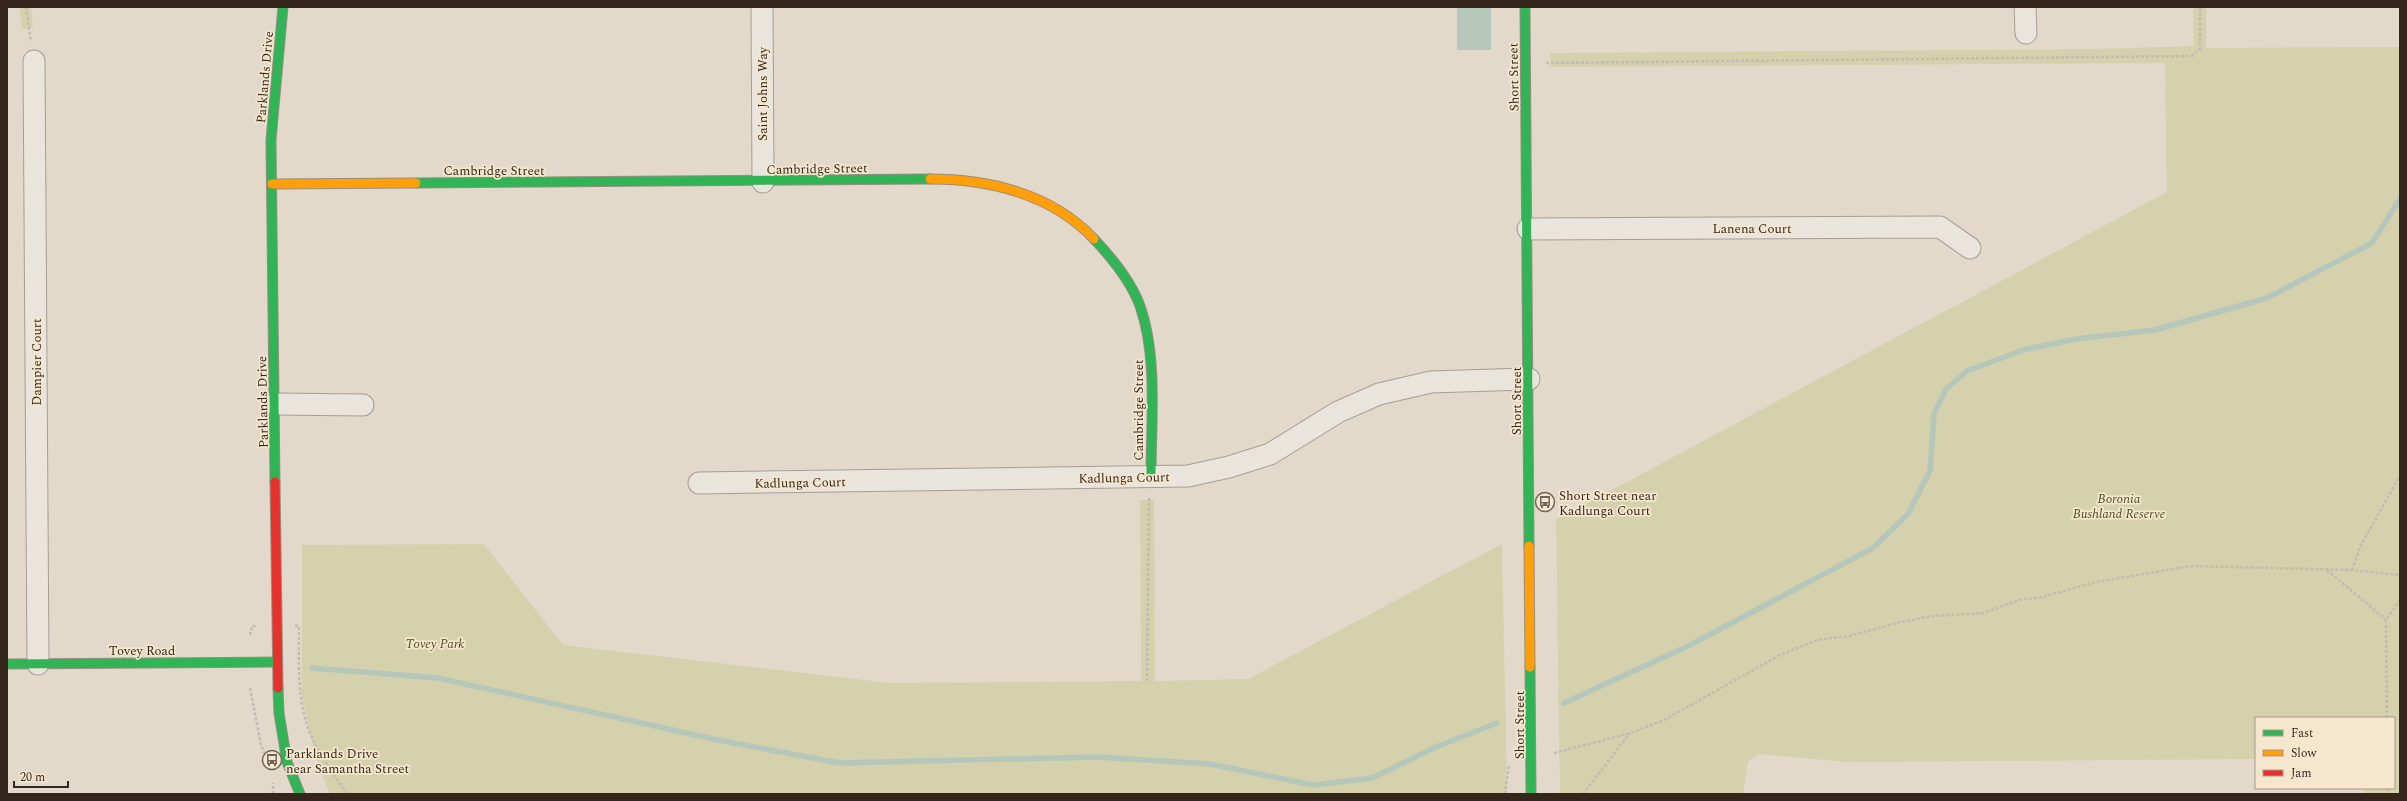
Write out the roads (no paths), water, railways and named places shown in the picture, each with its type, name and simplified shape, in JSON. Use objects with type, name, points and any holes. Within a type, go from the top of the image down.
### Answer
[{"type":"street","name":"Parklands Drive","points":[[283,7],[271,140],[277,662],[279,713],[287,762],[300,794]]},
{"type":"street","name":"Saint Johns Way","points":[[762,7],[763,182]]},
{"type":"street","name":"Short Street","points":[[1525,7],[1528,229],[1531,794]]},
{"type":"street","points":[[2025,7],[2026,33]]},
{"type":"street","name":"Dampier Court","points":[[34,61],[38,664]]},
{"type":"street","name":"Cambridge Street","points":[[272,184],[763,182],[947,179],[998,185],[1045,202],[1083,227],[1115,261],[1140,306],[1151,357],[1151,476]]},
{"type":"street","name":"Lanena Court","points":[[1528,229],[1940,227],[1970,248]]},
{"type":"street","name":"Kadlunga Court","points":[[699,483],[1188,476],[1229,467],[1270,454],[1338,412],[1379,394],[1431,382],[1529,380]]},
{"type":"street","points":[[275,404],[363,405]]},
{"type":"street","name":"Tovey Road","points":[[7,664],[277,662]]},
{"type":"waterway","points":[[1564,703],[1688,646],[1873,548],[1908,514],[1930,471],[1934,414],[1946,389],[1967,371],[2023,350],[2076,339],[2155,330],[2267,298],[2372,243],[2400,199]]},
{"type":"waterway","points":[[312,668],[438,678],[718,740],[839,763],[1097,757],[1210,764],[1313,785],[1372,778],[1436,747],[1497,723]]},
{"type":"place","name":"Short Street near Kadlunga Court","points":[[1545,502]]},
{"type":"place","name":"Parklands Drive near Samantha Street","points":[[272,760]]},
{"type":"park label","name":"Boronia Bushland Reserve","points":[[2119,506]]},
{"type":"park label","name":"Tovey Park","points":[[435,643]]}]
